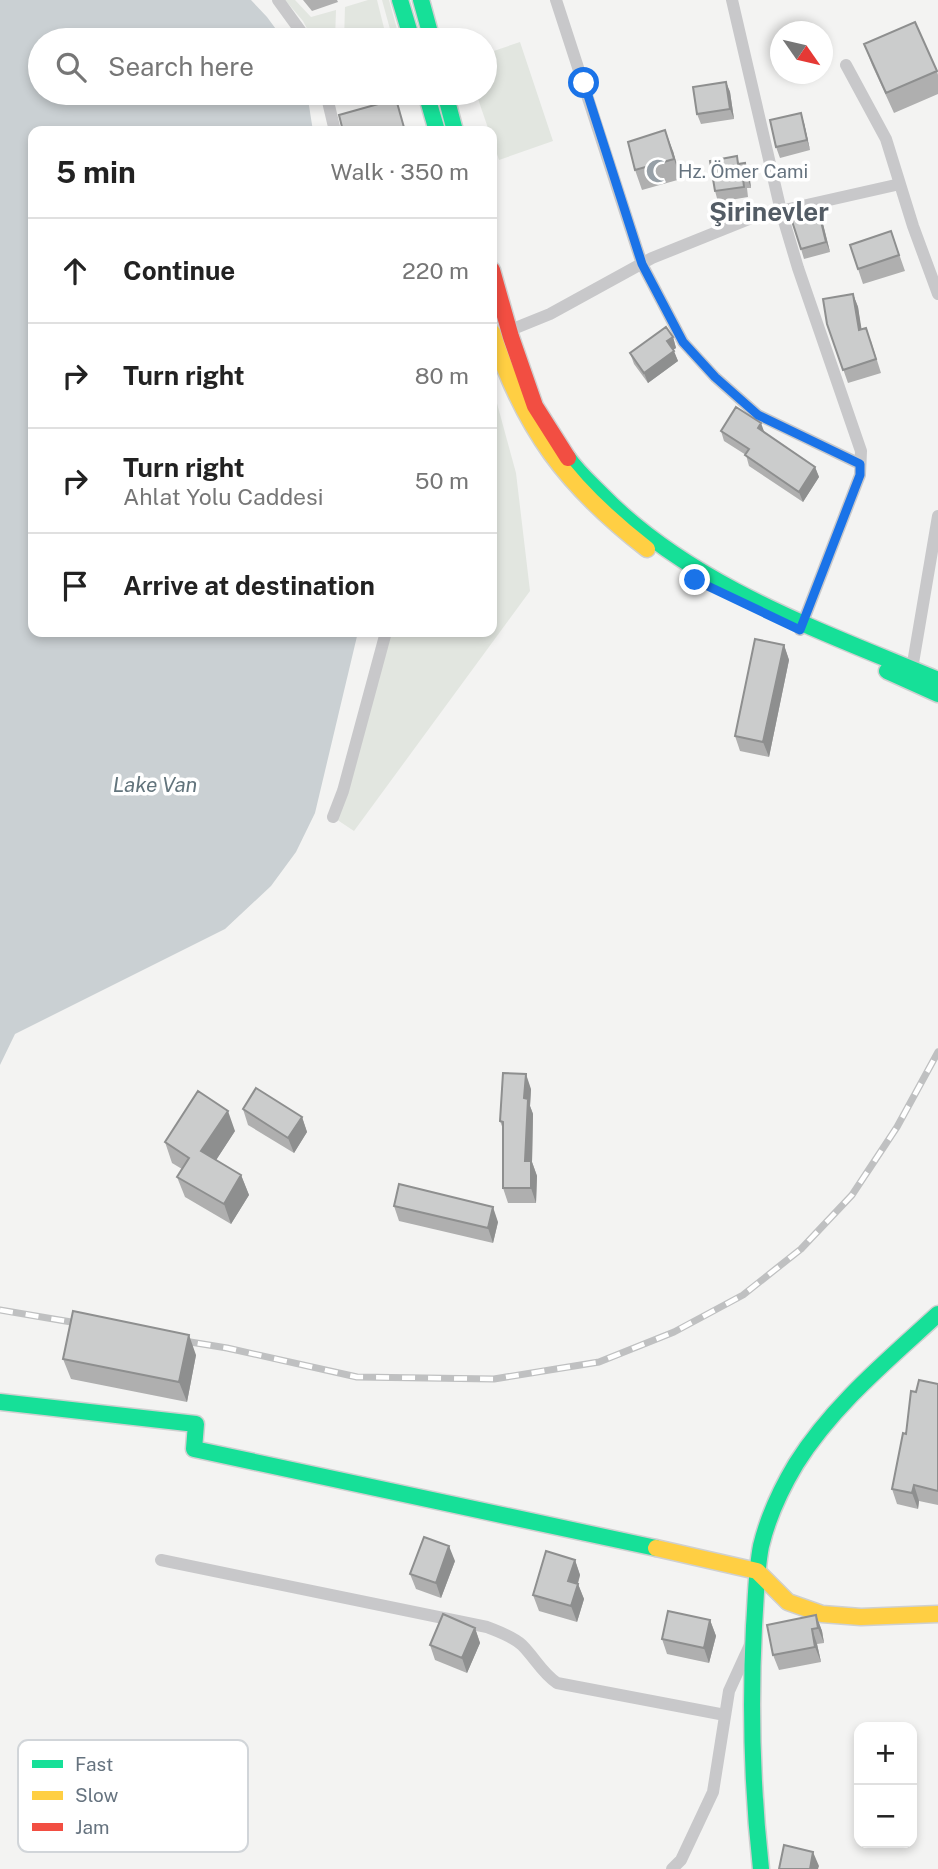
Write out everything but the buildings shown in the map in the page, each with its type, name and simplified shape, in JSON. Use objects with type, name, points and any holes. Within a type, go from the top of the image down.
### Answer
[{"type":"street","points":[[278,0],[298,28]]},
{"type":"street","points":[[400,0],[408,28]]},
{"type":"street","points":[[421,0],[429,28]]},
{"type":"street","points":[[556,0],[642,264],[683,342],[715,377],[758,415],[860,464]]},
{"type":"street","points":[[732,0],[781,211],[860,451],[860,475],[802,626]]},
{"type":"street","points":[[846,65],[886,139],[912,226],[938,295]]},
{"type":"street","points":[[329,105],[334,126]]},
{"type":"street","points":[[429,105],[436,126]]},
{"type":"street","points":[[448,105],[454,126]]},
{"type":"street","points":[[900,184],[754,217],[642,264],[550,314],[498,333],[558,446],[590,485],[646,534],[698,570],[938,694]]},
{"type":"street","points":[[912,669],[938,516]]},
{"type":"street","points":[[802,626],[938,680]]},
{"type":"street","points":[[333,817],[347,778],[385,637]]},
{"type":"street","points":[[761,1869],[752,1775],[753,1638],[757,1571],[768,1525],[776,1502],[797,1463],[820,1431],[938,1314]]},
{"type":"street","points":[[0,1402],[196,1424],[194,1449],[472,1507],[757,1571],[785,1600],[804,1611],[842,1616],[938,1614]]},
{"type":"street","points":[[161,1560],[487,1627],[507,1634],[522,1645],[547,1676],[557,1683],[725,1715]]},
{"type":"street","points":[[672,1869],[681,1860],[713,1792],[729,1691],[753,1638]]},
{"type":"shaded area","points":[[285,0],[295,0],[311,17],[336,10],[335,28],[307,28]]},
{"type":"shaded area","points":[[377,0],[384,28],[344,28],[345,7]]},
{"type":"shaded area","points":[[382,0],[389,0],[397,28],[390,28]]},
{"type":"shaded area","points":[[520,42],[553,141],[499,160],[497,126],[487,126],[480,105],[497,105],[497,50]]},
{"type":"shaded area","points":[[497,403],[516,473],[530,591],[497,636]]},
{"type":"shaded area","points":[[385,637],[496,637],[354,831],[333,817]]},
{"type":"water","name":"Lake Van","points":[[0,0],[251,0],[275,28],[28,28],[28,105],[309,105],[312,126],[28,126],[28,637],[357,637],[315,813],[296,852],[271,886],[225,929],[15,1034],[0,1065]]},
{"type":"railway","points":[[172,1339],[227,1348],[357,1377],[494,1379],[599,1362],[674,1332],[743,1295],[801,1249],[852,1195],[897,1127],[938,1052]]},
{"type":"railway","points":[[0,1310],[89,1325]]},
{"type":"traffic: fast","points":[[400,0],[408,28]]},
{"type":"traffic: fast","points":[[421,0],[429,28]]},
{"type":"traffic: fast","points":[[429,105],[436,126]]},
{"type":"traffic: fast","points":[[448,105],[454,126]]},
{"type":"traffic: fast","points":[[568,458],[587,481],[636,526],[674,555],[759,603],[938,680]]},
{"type":"traffic: fast","points":[[887,671],[938,694]]},
{"type":"traffic: fast","points":[[761,1869],[754,1778],[752,1687],[757,1576],[767,1524],[796,1464],[827,1422],[862,1384],[938,1314]]},
{"type":"traffic: fast","points":[[0,1402],[196,1424],[194,1449],[656,1548]]},
{"type":"traffic: slow","points":[[497,347],[518,398],[551,454],[593,503],[647,549]]},
{"type":"traffic: slow","points":[[656,1548],[757,1571],[788,1602],[822,1614],[861,1617],[938,1614]]},
{"type":"traffic: jam","points":[[497,288],[535,406],[568,458]]},
{"type":"place","name":"Hz. Ömer Cami","points":[[658,171]]},
{"type":"district","name":"Şirinevler","points":[[769,212]]},
{"type":"route","points":[[584,83],[642,264],[683,342],[715,377],[758,415],[860,464],[860,475],[800,630],[695,580]]}]
